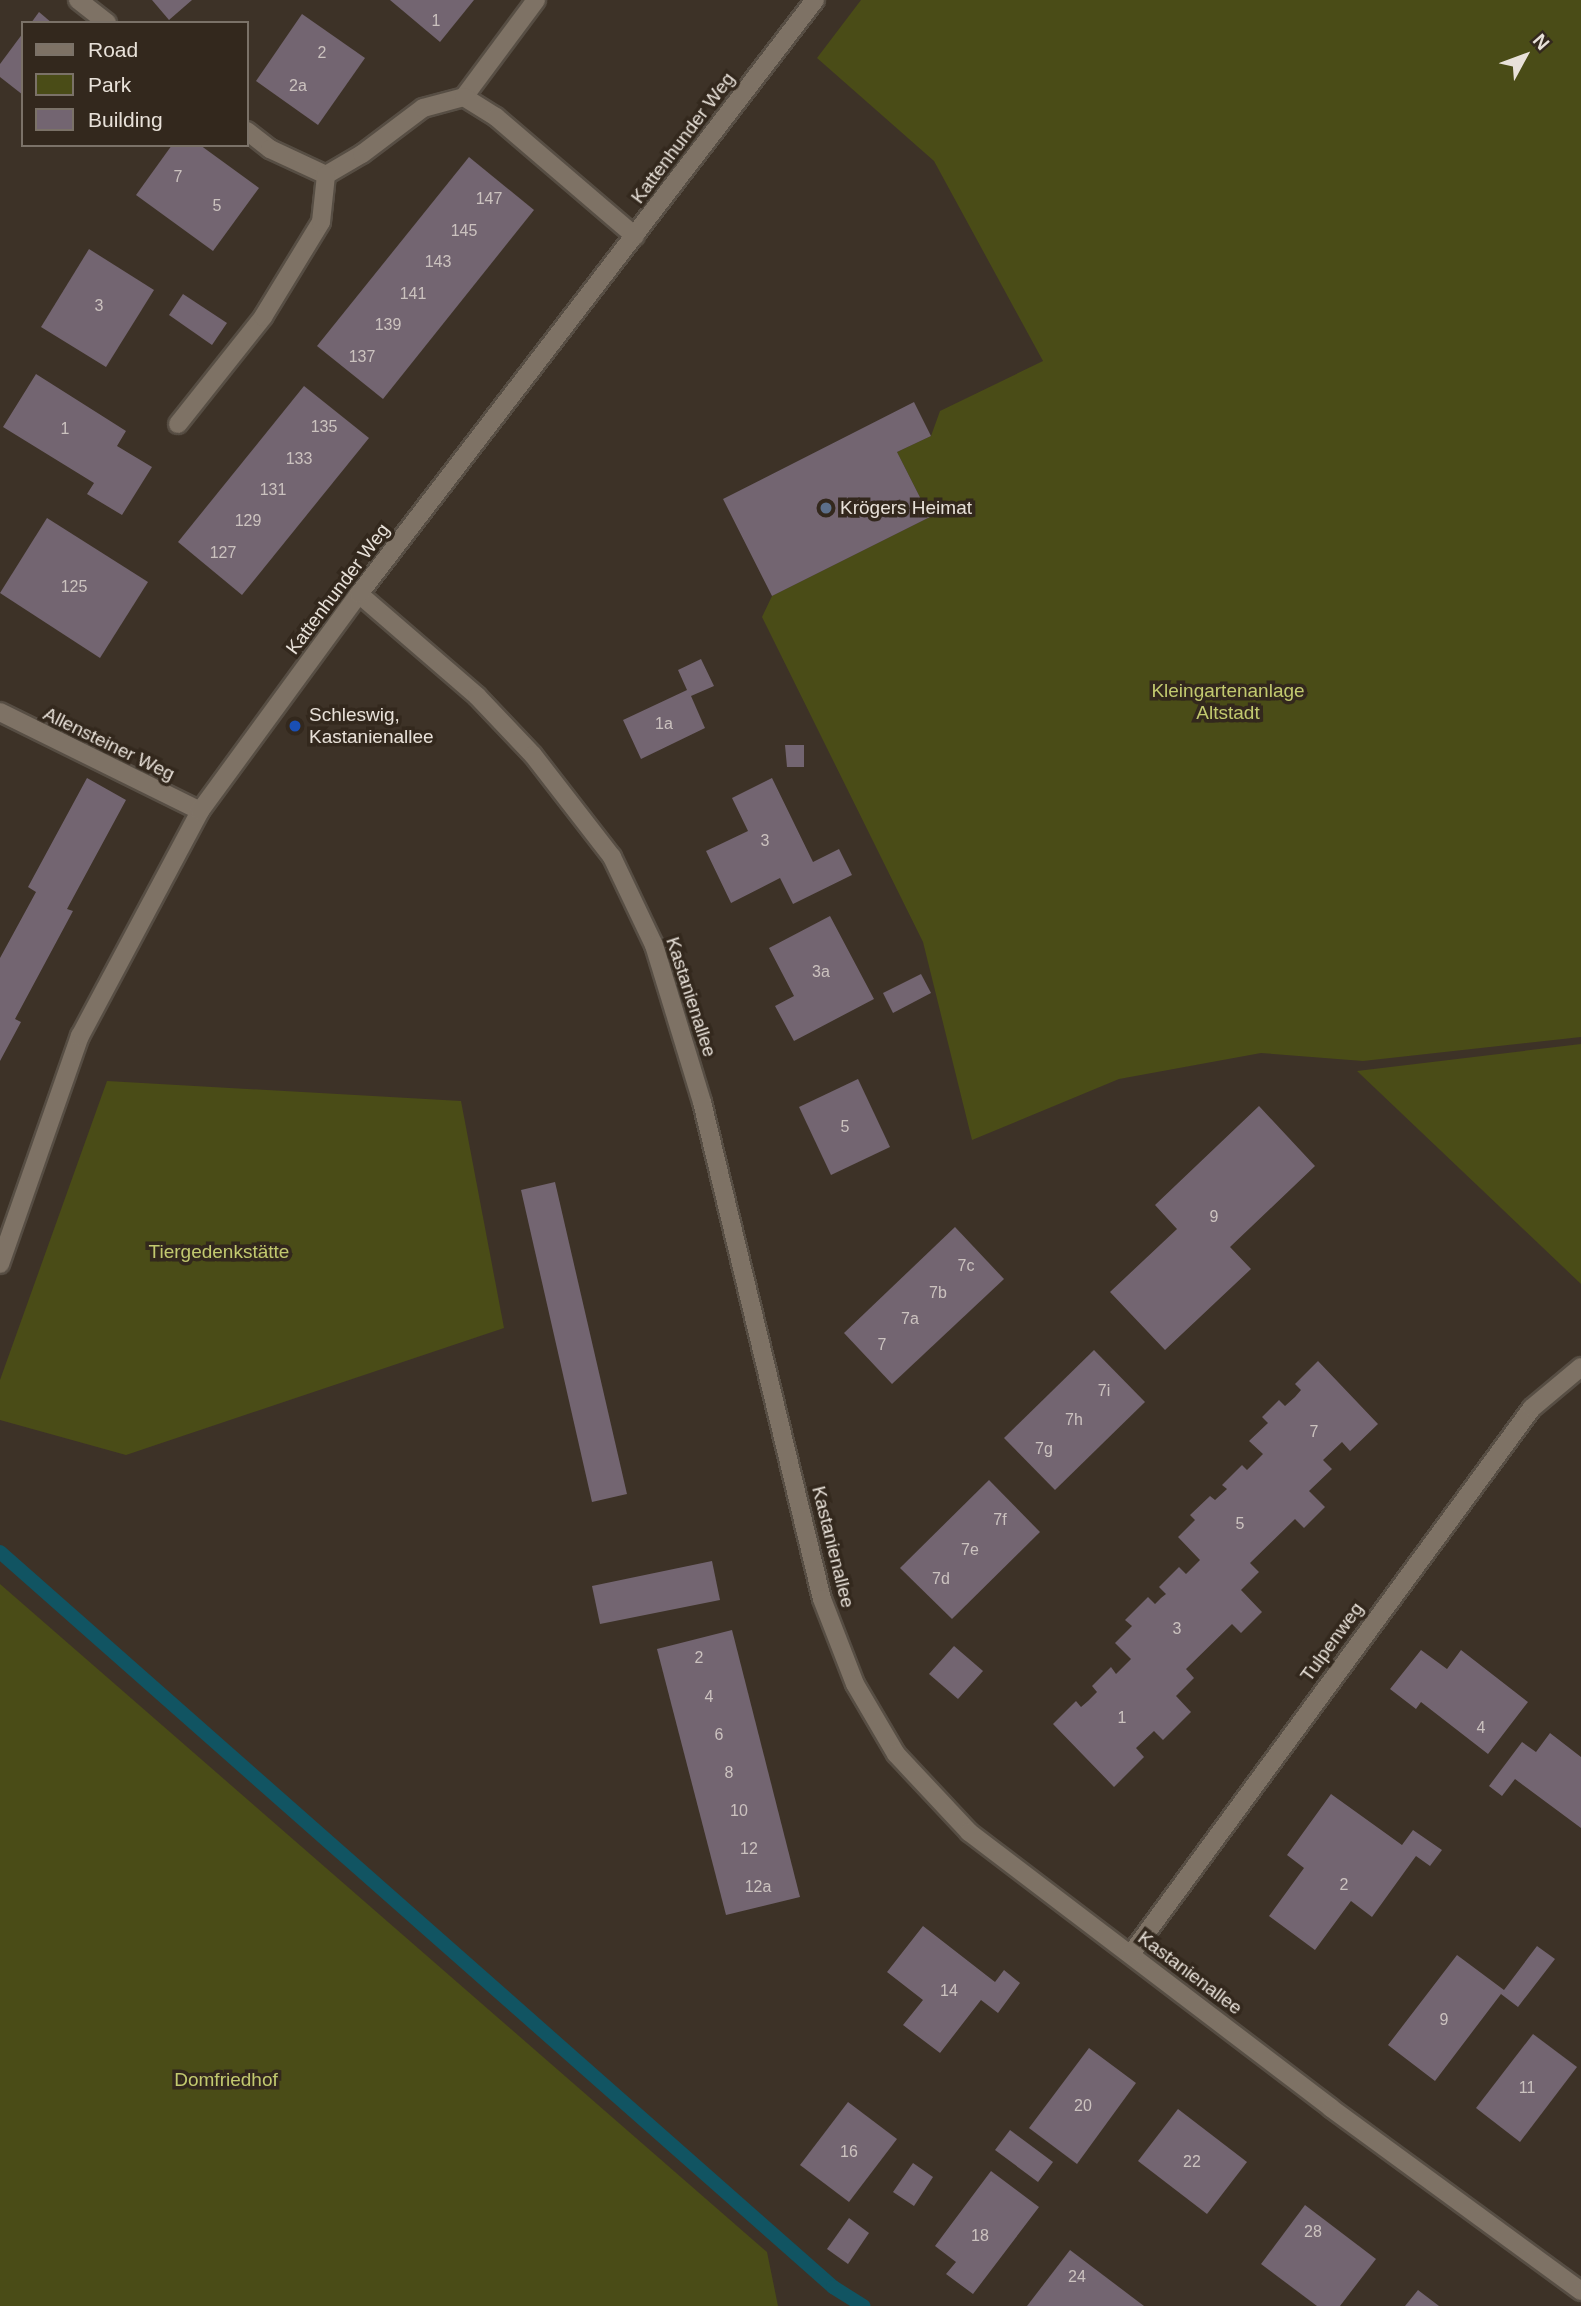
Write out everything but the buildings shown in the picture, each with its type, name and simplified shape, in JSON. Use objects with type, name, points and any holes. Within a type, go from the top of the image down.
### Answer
[{"type":"street","points":[[78,0],[104,21]]},
{"type":"street","points":[[326,175],[362,155],[423,108],[464,97],[537,0]]},
{"type":"street","name":"Kattenhunder Weg","points":[[0,1264],[80,1036],[200,811],[359,594],[815,0]]},
{"type":"street","points":[[464,97],[496,117],[635,236]]},
{"type":"street","points":[[248,132],[270,149],[326,175]]},
{"type":"street","points":[[178,424],[263,317],[321,222],[326,175]]},
{"type":"street","name":"Kastanienallee","points":[[359,594],[477,696],[533,755],[612,857],[654,945],[705,1115],[822,1599],[855,1684],[896,1754],[970,1832],[1581,2291]]},
{"type":"street","name":"Allensteiner Weg","points":[[0,712],[200,811]]},
{"type":"street","name":"Tulpenweg","points":[[1131,1954],[1524,1419],[1581,1367]]},
{"type":"green space","name":"Kleingartenanlage Altstadt","points":[[861,0],[1581,0],[1581,1037],[1363,1061],[1261,1053],[1119,1079],[972,1140],[923,942],[762,617],[772,596],[930,517],[897,452],[931,436],[940,411],[1043,361],[934,161],[817,58]]},
{"type":"green space","points":[[1581,1044],[1581,1284],[1357,1071]]},
{"type":"green space","name":"Tiergedenkstätte","points":[[107,1081],[461,1101],[504,1328],[126,1455],[0,1420],[0,1380]]},
{"type":"green space","name":"Domfriedhof","points":[[0,1584],[767,2252],[778,2306],[0,2306]]},
{"type":"waterway","points":[[0,1552],[833,2287],[864,2306]]},
{"type":"place","name":"Krögers Heimat","points":[[826,508]]},
{"type":"place","name":"Schleswig, Kastanienallee","points":[[295,726]]}]
